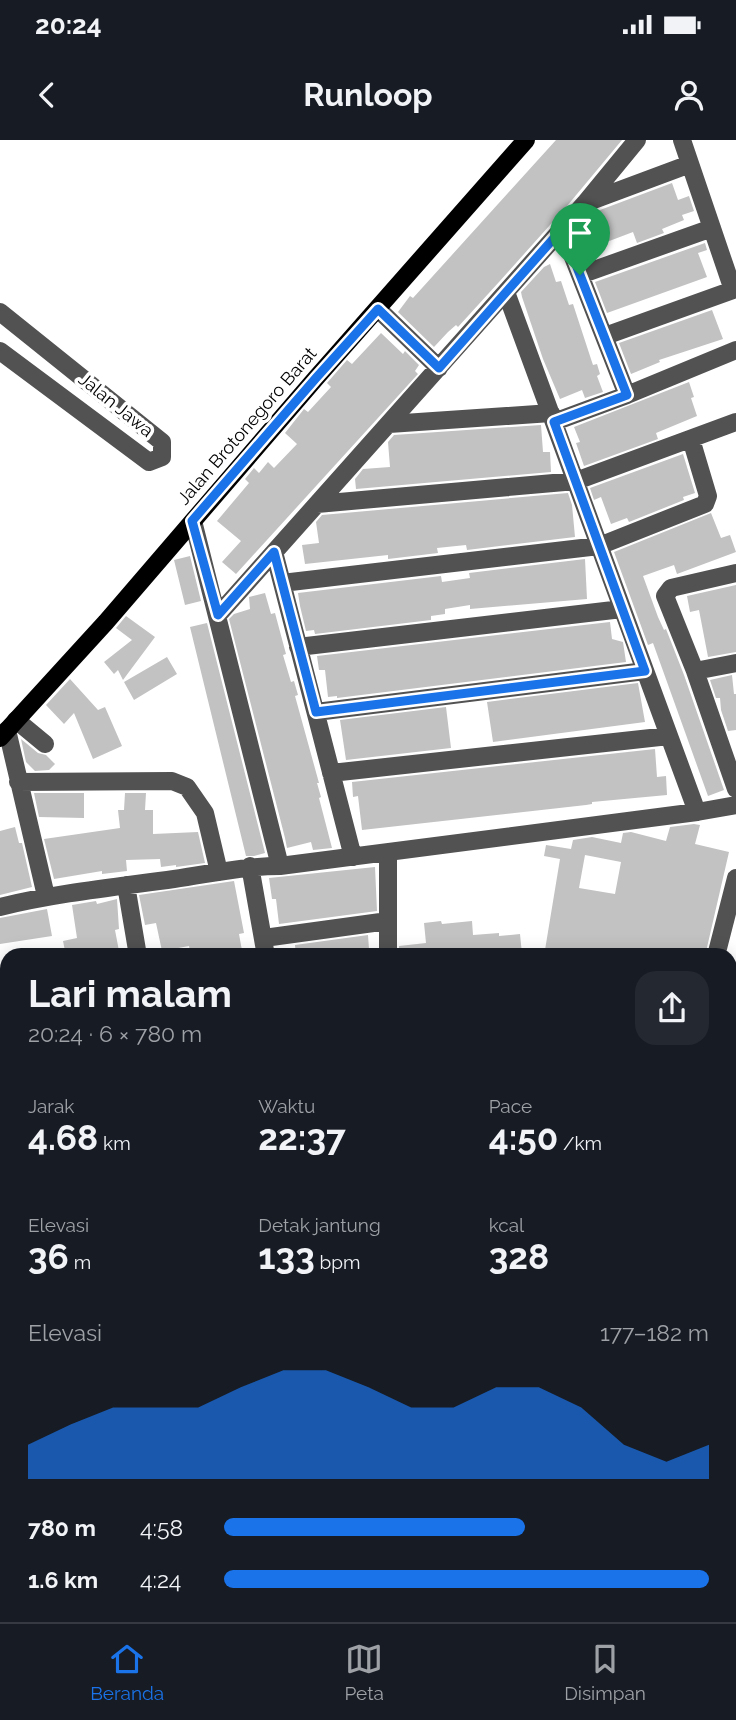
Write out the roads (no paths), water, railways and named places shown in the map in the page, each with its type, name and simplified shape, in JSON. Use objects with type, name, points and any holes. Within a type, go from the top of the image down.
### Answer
[{"type":"main road","name":"Jalan Brotonegoro Barat","points":[[8,729],[526,140]]},
{"type":"street","points":[[218,615],[586,202],[637,140]]},
{"type":"street","points":[[605,336],[735,294],[682,140]]},
{"type":"street","points":[[586,202],[690,164]]},
{"type":"street","points":[[580,275],[712,228]]},
{"type":"street","points":[[562,229],[627,395]]},
{"type":"street","points":[[506,292],[697,812]]},
{"type":"street","points":[[378,309],[439,368]]},
{"type":"street","name":"Jalan Jawa","points":[[0,312],[162,442],[162,457],[149,462],[0,351]]},
{"type":"street","points":[[389,424],[552,417],[627,395],[736,350]]},
{"type":"street","points":[[317,504],[576,481],[736,422]]},
{"type":"street","points":[[282,583],[599,546],[705,504],[708,496],[691,439]]},
{"type":"street","points":[[192,521],[280,866]]},
{"type":"street","points":[[274,552],[353,857]]},
{"type":"street","points":[[736,573],[669,590],[666,596],[730,750],[736,789]]},
{"type":"street","points":[[298,647],[622,609]]},
{"type":"street","points":[[695,671],[736,663]]},
{"type":"street","points":[[316,712],[645,671]]},
{"type":"street","points":[[8,729],[45,744]]},
{"type":"street","points":[[8,729],[46,896]]},
{"type":"street","points":[[331,773],[668,736]]},
{"type":"street","points":[[18,782],[172,781],[187,787],[205,813],[219,872]]},
{"type":"street","points":[[0,908],[46,896],[250,866],[280,866],[353,857],[736,805]]},
{"type":"street","points":[[388,852],[388,948]]},
{"type":"street","points":[[250,866],[265,947],[388,922]]},
{"type":"street","points":[[720,948],[730,925],[736,878]]},
{"type":"street","points":[[125,886],[137,948]]}]
